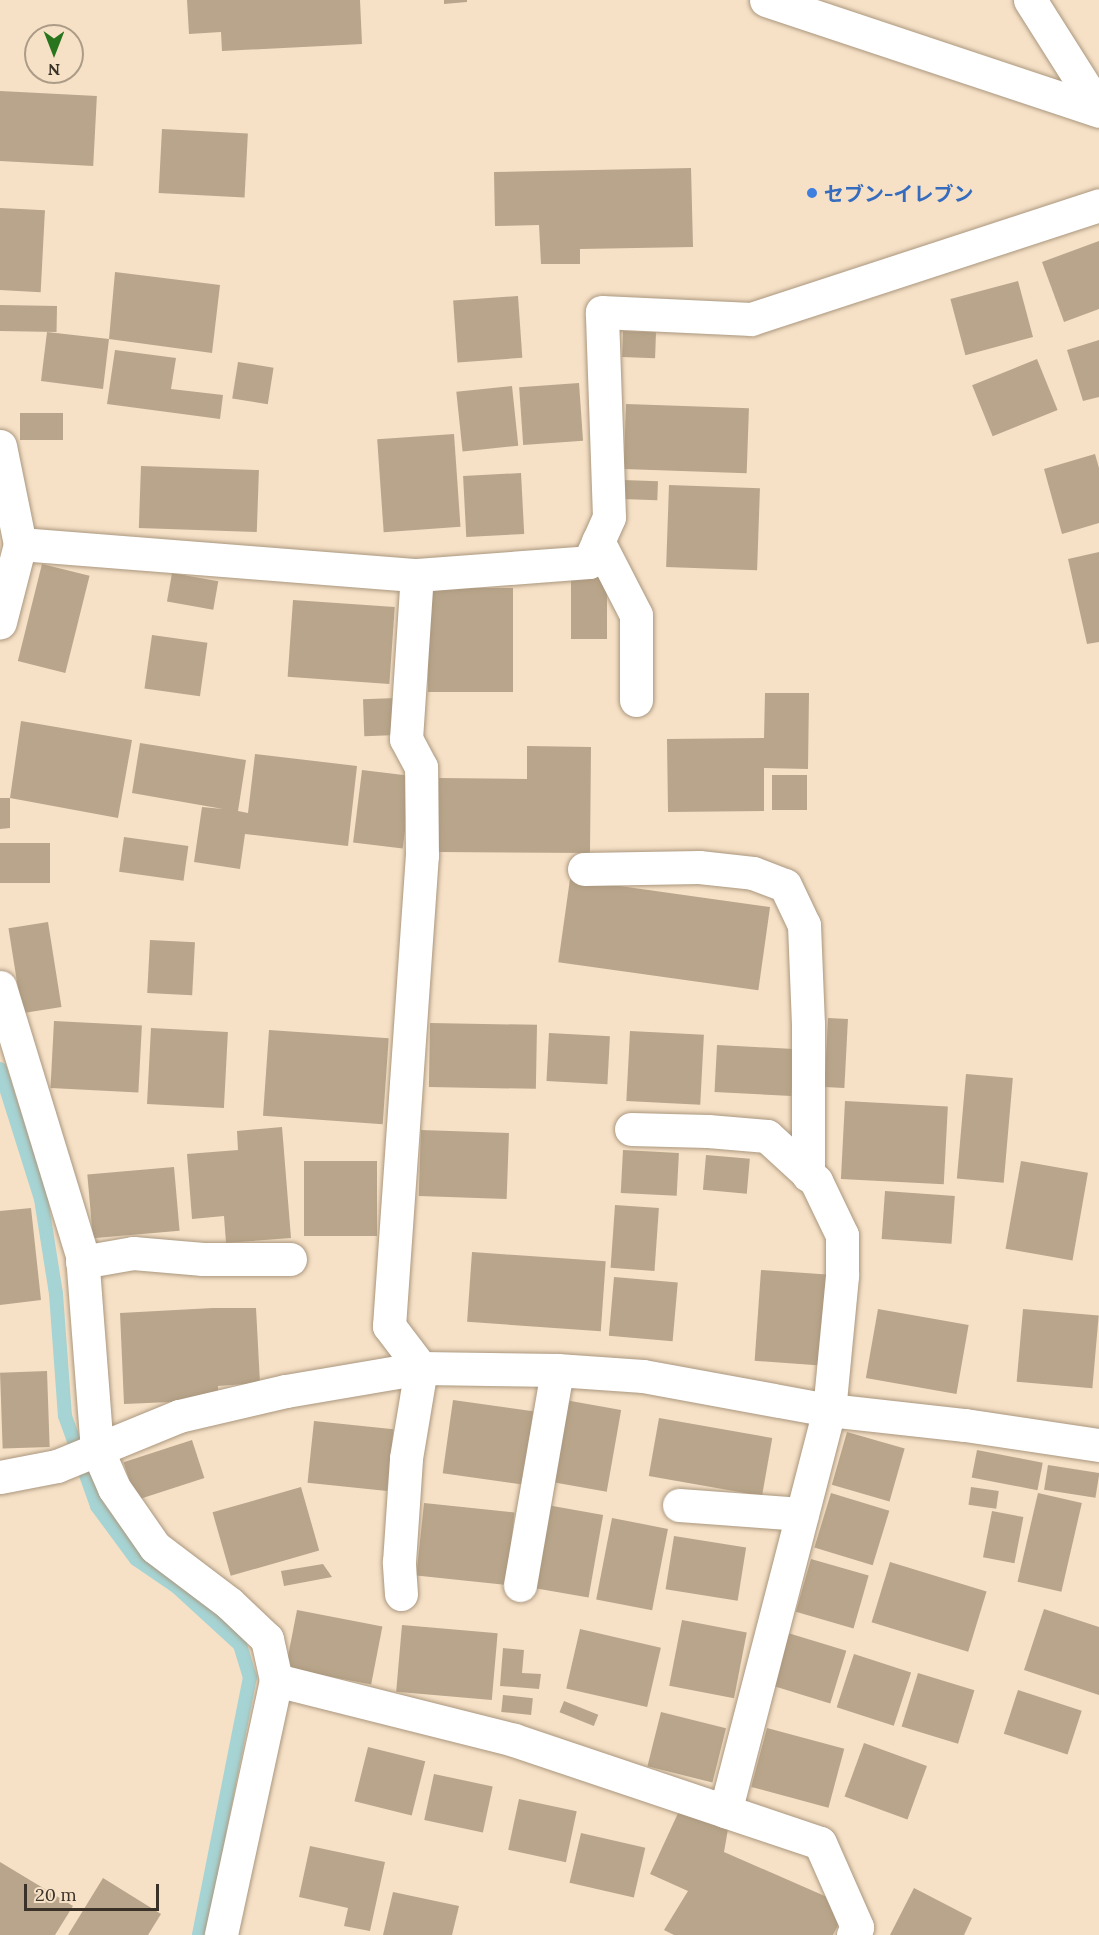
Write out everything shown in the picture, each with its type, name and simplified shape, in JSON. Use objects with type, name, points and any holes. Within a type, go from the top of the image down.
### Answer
[{"type":"street","points":[[766,0],[1099,110]]},
{"type":"street","points":[[1030,0],[1099,110]]},
{"type":"street","points":[[20,544],[417,575],[589,562],[609,517],[602,312],[751,319],[1099,205]]},
{"type":"street","points":[[0,446],[20,544],[0,622]]},
{"type":"street","points":[[598,541],[636,615],[636,700]]},
{"type":"street","points":[[401,1594],[399,1562],[406,1458],[421,1368],[389,1326],[422,856],[421,767],[406,739],[417,575]]},
{"type":"street","points":[[584,869],[699,867],[753,873],[785,885],[804,925],[808,1024],[808,1175]]},
{"type":"street","points":[[0,987],[21,1050],[82,1262],[94,1450],[114,1488],[155,1547],[229,1603],[267,1639],[276,1680],[221,1935]]},
{"type":"street","points":[[631,1129],[708,1131],[767,1136],[816,1182],[842,1235],[842,1276],[829,1410],[724,1811]]},
{"type":"street","points":[[82,1262],[134,1252],[203,1258],[290,1258]]},
{"type":"street","points":[[0,1477],[57,1466],[179,1416],[286,1391],[421,1368],[557,1370],[643,1376],[829,1410],[965,1425],[1099,1445]]},
{"type":"street","points":[[520,1586],[557,1370]]},
{"type":"street","points":[[679,1505],[802,1514]]},
{"type":"street","points":[[276,1680],[514,1740],[820,1843],[857,1927],[853,1935]]},
{"type":"building","points":[[187,0],[360,0],[362,44],[222,51],[221,32],[189,34]]},
{"type":"building","points":[[444,0],[467,0],[467,2],[444,4]]},
{"type":"building","points":[[0,91],[97,96],[93,166],[0,161]]},
{"type":"building","points":[[162,129],[248,134],[245,197],[159,193]]},
{"type":"building","points":[[691,168],[693,247],[580,249],[580,264],[541,264],[539,225],[495,226],[494,172]]},
{"type":"building","points":[[0,208],[45,210],[41,292],[0,290]]},
{"type":"building","points":[[1099,241],[1099,309],[1064,322],[1042,262]]},
{"type":"building","points":[[115,272],[220,285],[212,353],[109,339]]},
{"type":"building","points":[[1018,281],[1033,337],[965,355],[950,299]]},
{"type":"building","points":[[518,296],[522,358],[457,362],[453,301]]},
{"type":"building","points":[[0,305],[57,306],[57,332],[0,331]]},
{"type":"building","points":[[623,331],[656,332],[655,358],[622,357]]},
{"type":"building","points":[[47,332],[109,339],[103,389],[41,381]]},
{"type":"building","points":[[1099,340],[1099,397],[1083,401],[1067,350]]},
{"type":"building","points":[[115,350],[176,358],[171,389],[223,395],[220,419],[107,404]]},
{"type":"building","points":[[1037,359],[1058,410],[993,436],[972,385]]},
{"type":"building","points":[[238,362],[274,368],[268,404],[232,399]]},
{"type":"building","points":[[579,383],[583,441],[523,445],[519,387]]},
{"type":"building","points":[[512,386],[518,446],[463,452],[456,392]]},
{"type":"building","points":[[626,404],[749,408],[747,473],[624,469]]},
{"type":"building","points":[[20,413],[63,413],[63,440],[20,440]]},
{"type":"building","points":[[454,434],[460,527],[384,532],[377,439]]},
{"type":"building","points":[[1095,454],[1099,468],[1099,523],[1062,534],[1044,469]]},
{"type":"building","points":[[141,466],[259,470],[257,532],[139,528]]},
{"type":"building","points":[[521,473],[524,534],[466,537],[463,476]]},
{"type":"building","points":[[623,480],[658,481],[657,500],[622,499]]},
{"type":"building","points":[[669,485],[760,488],[757,570],[666,567]]},
{"type":"building","points":[[1099,552],[1099,642],[1087,644],[1068,559]]},
{"type":"building","points":[[42,564],[90,576],[65,673],[18,661]]},
{"type":"building","points":[[172,573],[218,581],[213,610],[167,602]]},
{"type":"building","points":[[571,574],[607,574],[607,639],[571,639]]},
{"type":"building","points":[[428,588],[513,588],[513,692],[428,692]]},
{"type":"building","points":[[293,600],[395,607],[389,684],[288,677]]},
{"type":"building","points":[[152,635],[207,643],[200,696],[144,688]]},
{"type":"building","points":[[765,693],[809,693],[808,769],[764,768],[764,811],[668,812],[667,739],[764,738]]},
{"type":"building","points":[[396,698],[397,735],[364,736],[363,699]]},
{"type":"building","points":[[21,721],[132,740],[118,818],[10,798]]},
{"type":"building","points":[[140,743],[246,760],[238,811],[248,813],[255,754],[357,766],[348,846],[245,834],[240,869],[194,862],[202,807],[223,809],[132,793]]},
{"type":"building","points":[[527,746],[591,747],[590,853],[438,852],[439,778],[527,779]]},
{"type":"building","points":[[362,770],[412,776],[403,849],[353,842]]},
{"type":"building","points":[[772,775],[807,775],[807,810],[772,810]]},
{"type":"building","points":[[0,798],[10,798],[10,828],[0,829]]},
{"type":"building","points":[[124,837],[188,846],[183,881],[119,872]]},
{"type":"building","points":[[0,843],[50,843],[50,883],[0,883]]},
{"type":"building","points":[[570,879],[770,907],[758,990],[558,962]]},
{"type":"building","points":[[48,922],[61,1007],[22,1013],[8,928]]},
{"type":"building","points":[[150,940],[195,942],[192,995],[147,993]]},
{"type":"building","points":[[828,1018],[848,1019],[844,1088],[824,1087]]},
{"type":"building","points":[[54,1021],[142,1026],[138,1093],[50,1088]]},
{"type":"building","points":[[430,1023],[537,1025],[536,1089],[429,1087]]},
{"type":"building","points":[[151,1028],[228,1032],[224,1108],[147,1104]]},
{"type":"building","points":[[269,1030],[389,1038],[383,1124],[263,1116]]},
{"type":"building","points":[[630,1031],[704,1035],[700,1105],[626,1101]]},
{"type":"building","points":[[549,1033],[610,1036],[607,1084],[546,1081]]},
{"type":"building","points":[[717,1045],[794,1049],[791,1096],[715,1092]]},
{"type":"building","points":[[966,1074],[1013,1078],[1004,1183],[957,1179]]},
{"type":"building","points":[[845,1101],[948,1106],[944,1184],[841,1179]]},
{"type":"building","points":[[282,1127],[291,1238],[226,1243],[224,1216],[192,1219],[187,1154],[238,1150],[237,1131]]},
{"type":"building","points":[[421,1130],[509,1133],[507,1199],[419,1196]]},
{"type":"building","points":[[623,1150],[679,1153],[677,1196],[621,1193]]},
{"type":"building","points":[[706,1155],[750,1159],[747,1194],[703,1190]]},
{"type":"building","points":[[304,1161],[377,1161],[377,1236],[304,1236]]},
{"type":"building","points":[[1021,1161],[1088,1173],[1073,1260],[1006,1249]]},
{"type":"building","points":[[174,1167],[180,1231],[93,1238],[87,1175]]},
{"type":"building","points":[[885,1191],[955,1196],[951,1244],[882,1239]]},
{"type":"building","points":[[615,1205],[659,1208],[654,1271],[611,1268]]},
{"type":"building","points":[[31,1208],[41,1300],[0,1305],[0,1211]]},
{"type":"building","points":[[472,1252],[606,1261],[601,1331],[467,1322]]},
{"type":"building","points":[[761,1270],[827,1275],[820,1365],[755,1361]]},
{"type":"building","points":[[614,1277],[678,1283],[673,1341],[609,1336]]},
{"type":"building","points":[[256,1308],[260,1383],[218,1386],[218,1400],[124,1404],[120,1313]]},
{"type":"building","points":[[878,1309],[969,1325],[956,1394],[866,1378]]},
{"type":"building","points":[[1023,1309],[1099,1316],[1092,1388],[1017,1382]]},
{"type":"building","points":[[47,1371],[50,1447],[3,1449],[0,1373]]},
{"type":"building","points":[[453,1400],[533,1411],[523,1485],[443,1473]]},
{"type":"building","points":[[565,1400],[621,1410],[607,1492],[551,1482]]},
{"type":"building","points":[[659,1418],[772,1438],[762,1496],[649,1476]]},
{"type":"building","points":[[314,1421],[394,1429],[387,1491],[308,1483]]},
{"type":"building","points":[[847,1432],[905,1449],[890,1501],[832,1485]]},
{"type":"building","points":[[192,1440],[204,1478],[136,1500],[124,1462]]},
{"type":"building","points":[[977,1450],[1043,1463],[1037,1490],[972,1477]]},
{"type":"building","points":[[1048,1465],[1099,1473],[1095,1498],[1044,1490]]},
{"type":"building","points":[[301,1487],[319,1550],[231,1576],[213,1512]]},
{"type":"building","points":[[971,1487],[999,1491],[996,1509],[968,1505]]},
{"type":"building","points":[[831,1493],[889,1511],[873,1565],[814,1548]]},
{"type":"building","points":[[1038,1493],[1082,1503],[1061,1592],[1018,1582]]},
{"type":"building","points":[[424,1503],[515,1513],[507,1585],[416,1576]]},
{"type":"building","points":[[547,1505],[603,1515],[589,1598],[532,1588]]},
{"type":"building","points":[[992,1511],[1023,1517],[1014,1563],[983,1557]]},
{"type":"building","points":[[612,1518],[668,1529],[652,1610],[596,1599]]},
{"type":"building","points":[[674,1536],[746,1547],[738,1601],[666,1589]]},
{"type":"building","points":[[811,1559],[869,1576],[854,1628],[796,1612]]},
{"type":"building","points":[[890,1562],[987,1592],[968,1652],[872,1622]]},
{"type":"building","points":[[323,1564],[332,1577],[284,1586],[281,1571]]},
{"type":"building","points":[[1044,1609],[1099,1627],[1099,1695],[1024,1670]]},
{"type":"building","points":[[297,1610],[382,1627],[371,1685],[286,1668]]},
{"type":"building","points":[[682,1620],[747,1633],[734,1698],[669,1686]]},
{"type":"building","points":[[402,1625],[498,1633],[492,1700],[396,1692]]},
{"type":"building","points":[[580,1629],[661,1648],[647,1707],[566,1688]]},
{"type":"building","points":[[788,1633],[846,1651],[830,1703],[772,1686]]},
{"type":"building","points":[[503,1648],[524,1650],[522,1673],[541,1674],[539,1689],[500,1686]]},
{"type":"building","points":[[854,1654],[911,1673],[894,1726],[837,1707]]},
{"type":"building","points":[[918,1673],[974,1690],[958,1744],[902,1727]]},
{"type":"building","points":[[1018,1690],[1082,1711],[1068,1754],[1004,1734]]},
{"type":"building","points":[[503,1695],[533,1698],[531,1715],[501,1712]]},
{"type":"building","points":[[564,1701],[598,1715],[594,1726],[560,1712]]},
{"type":"building","points":[[661,1712],[726,1728],[712,1783],[647,1766]]},
{"type":"building","points":[[767,1728],[844,1749],[828,1808],[751,1787]]},
{"type":"building","points":[[864,1743],[927,1766],[907,1819],[845,1797]]},
{"type":"building","points":[[368,1747],[425,1761],[412,1816],[354,1801]]},
{"type":"building","points":[[434,1774],[493,1786],[483,1832],[424,1820]]},
{"type":"building","points":[[519,1799],[577,1811],[566,1862],[508,1850]]},
{"type":"building","points":[[679,1811],[728,1829],[724,1852],[827,1897],[839,1923],[833,1935],[674,1935],[664,1930],[688,1891],[650,1874]]},
{"type":"building","points":[[581,1833],[645,1848],[634,1898],[570,1883]]},
{"type":"building","points":[[310,1846],[385,1862],[370,1931],[344,1926],[348,1908],[299,1897]]},
{"type":"building","points":[[0,1862],[73,1906],[55,1935],[0,1935]]},
{"type":"building","points":[[103,1878],[161,1914],[148,1935],[68,1935]]},
{"type":"building","points":[[914,1888],[972,1918],[964,1935],[890,1935]]},
{"type":"building","points":[[393,1892],[459,1906],[452,1935],[383,1935]]},
{"type":"waterway","points":[[0,1069],[41,1199],[56,1294],[65,1416],[97,1506],[136,1559],[177,1587],[240,1645],[250,1677],[199,1935]]},
{"type":"place","name":"セブン-イレブン","points":[[812,193]]}]
